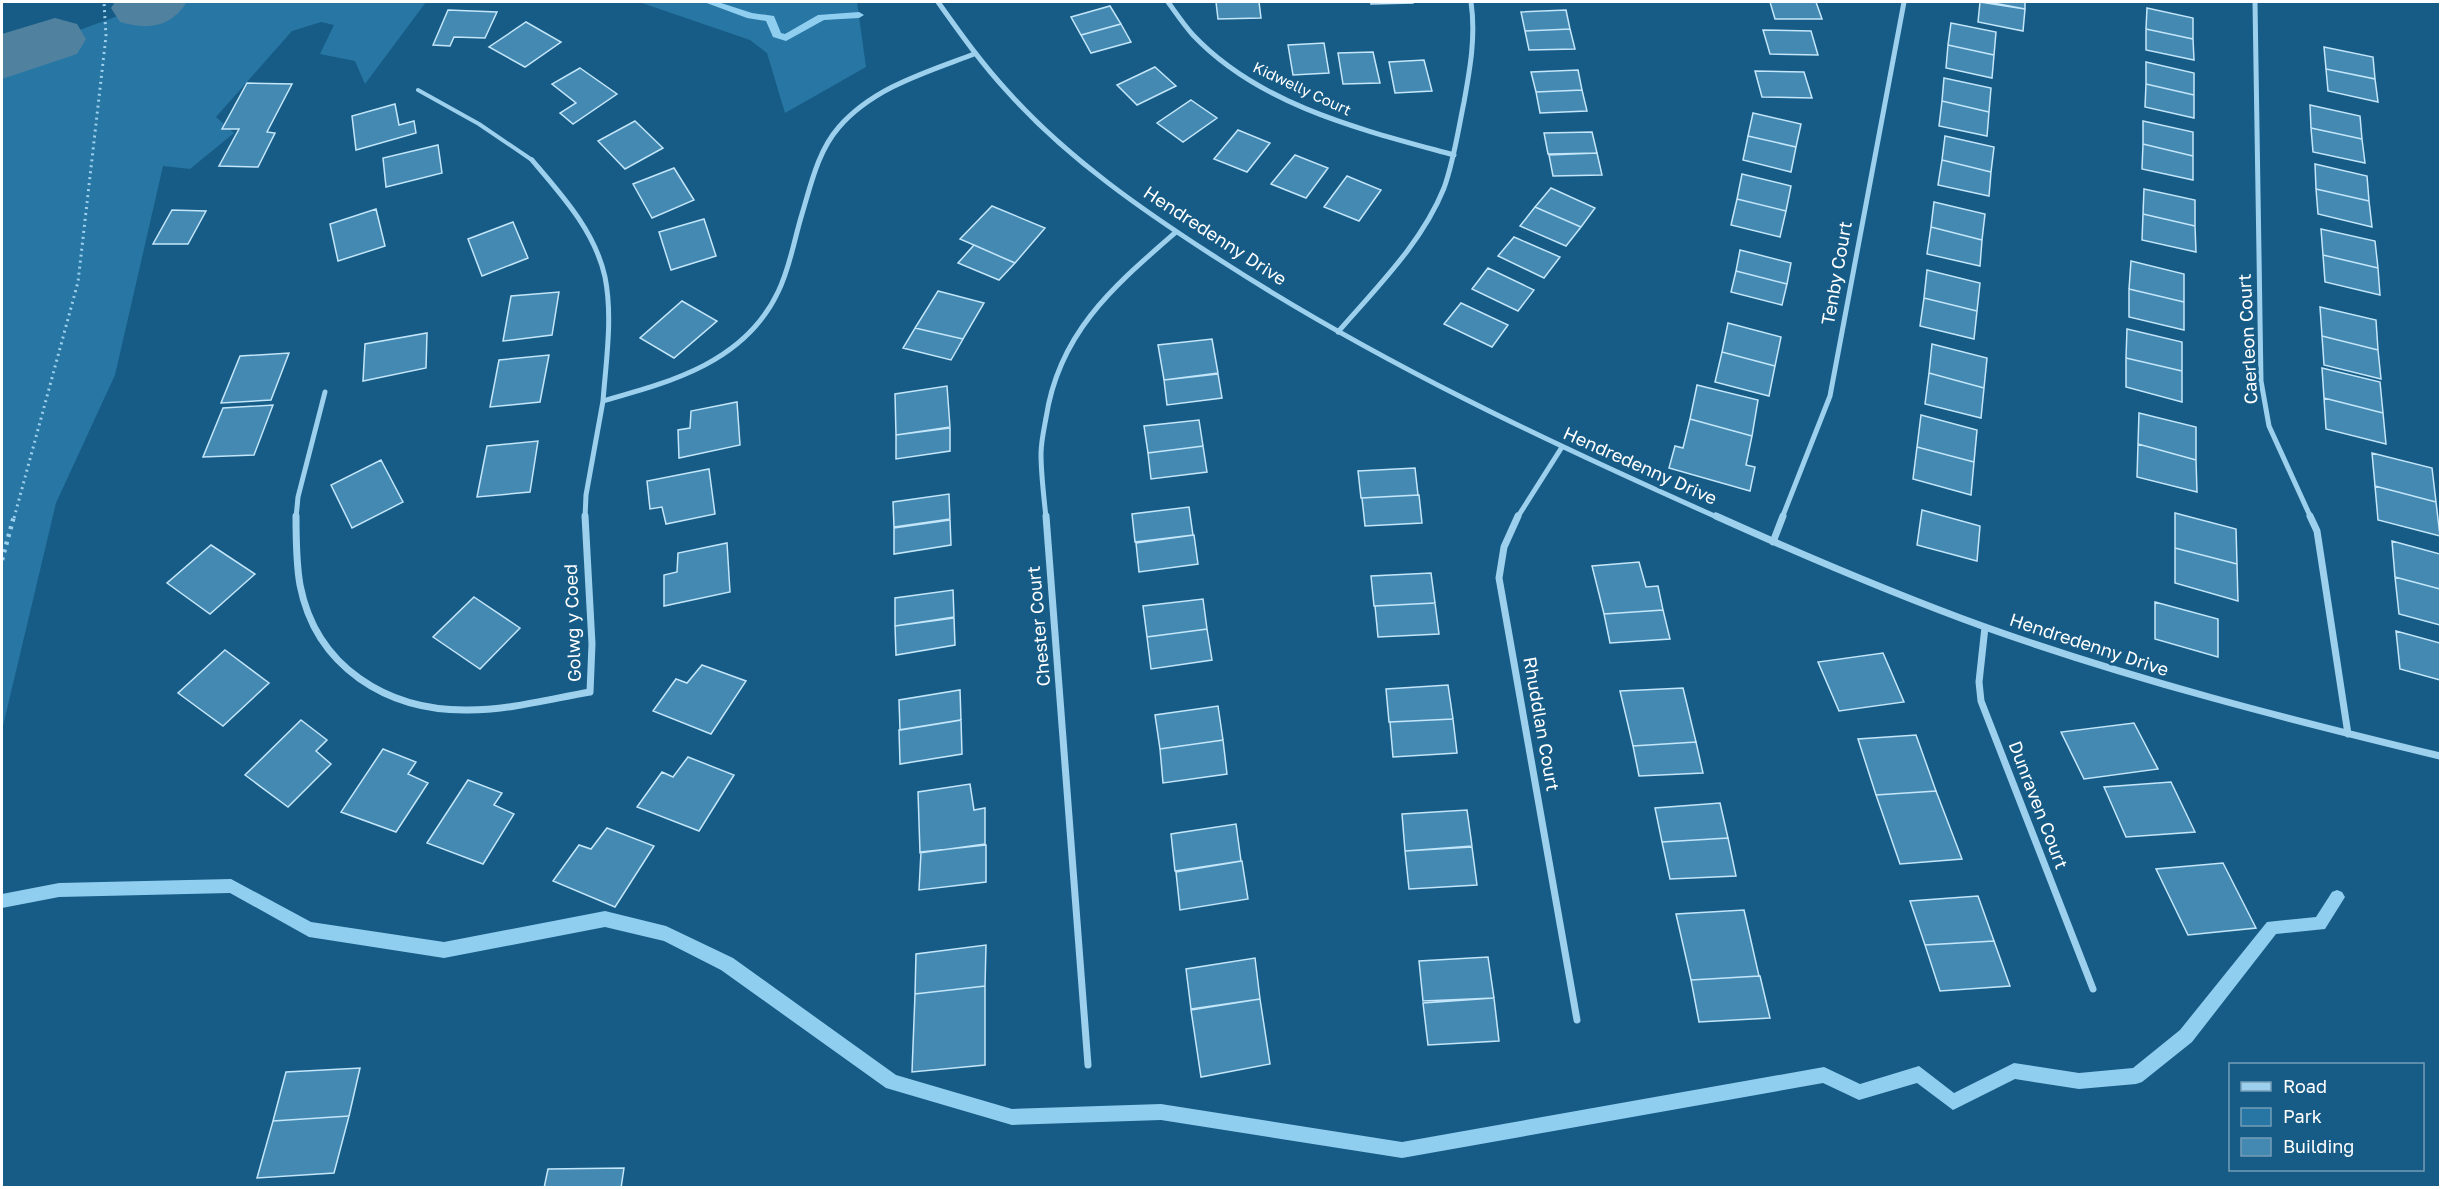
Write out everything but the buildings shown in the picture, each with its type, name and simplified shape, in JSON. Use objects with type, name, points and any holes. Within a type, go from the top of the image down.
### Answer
[{"type":"street","name":"Hendredenny Drive","points":[[938,2],[974,54],[1020,106],[1059,143],[1114,188],[1176,232],[1338,332],[1447,391],[1562,447],[1773,542],[1985,627],[2101,666],[2223,702],[2440,756]]},
{"type":"street","name":"Kidwelly Court","points":[[1168,2],[1183,26],[1204,48],[1241,74],[1279,96],[1324,116],[1454,155]]},
{"type":"street","points":[[1338,332],[1418,234],[1438,200],[1454,155],[1473,55],[1475,24],[1471,2]]},
{"type":"street","name":"Tenby Court","points":[[1773,542],[1830,396],[1904,2]]},
{"type":"street","name":"Caerleon Court","points":[[2255,2],[2261,381],[2269,426],[2317,531],[2348,734]]},
{"type":"street","points":[[603,401],[668,383],[699,371],[728,353],[765,316],[779,291],[816,167],[839,127],[877,94],[974,54]]},
{"type":"street","name":"Golwg y Coed","points":[[325,392],[296,509],[294,551],[308,608],[320,639],[345,670],[373,691],[409,704],[450,710],[505,708],[590,692],[592,644],[585,528],[586,495],[603,401],[608,313],[602,264],[580,220],[532,160]]},
{"type":"street","name":"Chester Court","points":[[1088,1065],[1041,452],[1051,392],[1070,344],[1090,313],[1116,284],[1176,232]]},
{"type":"street","name":"Rhuddlan Court","points":[[1562,447],[1519,514],[1504,547],[1499,578],[1577,1020]]},
{"type":"street","name":"Dunraven Court","points":[[1985,627],[1979,682],[1981,701],[2093,989]]},
{"type":"lane","points":[[418,90],[479,124],[532,160]]},
{"type":"path","points":[[2,560],[78,282],[106,36],[104,2]]},
{"type":"green space","points":[[156,2],[426,2],[365,84],[355,61],[320,54],[334,25],[321,22],[292,31],[216,117],[234,133],[190,169],[163,166],[115,375],[56,503],[2,730],[2,58],[6,54],[55,39]]},
{"type":"green space","points":[[639,2],[857,2],[866,67],[785,113],[767,53],[750,40]]},
{"type":"waterway","points":[[142,8],[156,2]]},
{"type":"waterway","points":[[709,2],[751,16],[770,18],[777,35],[786,38],[822,17],[859,15]]},
{"type":"waterway","points":[[2,58],[6,54],[55,39]]},
{"type":"waterway","points":[[2,901],[59,890],[231,886],[309,929],[444,950],[605,919],[666,934],[727,964],[892,1082],[1012,1117],[1161,1112],[1402,1150],[1824,1075],[1859,1092],[1919,1074],[1953,1102],[2014,1071],[2079,1081],[2136,1076],[2186,1036],[2272,927],[2320,924],[2337,897]]}]
